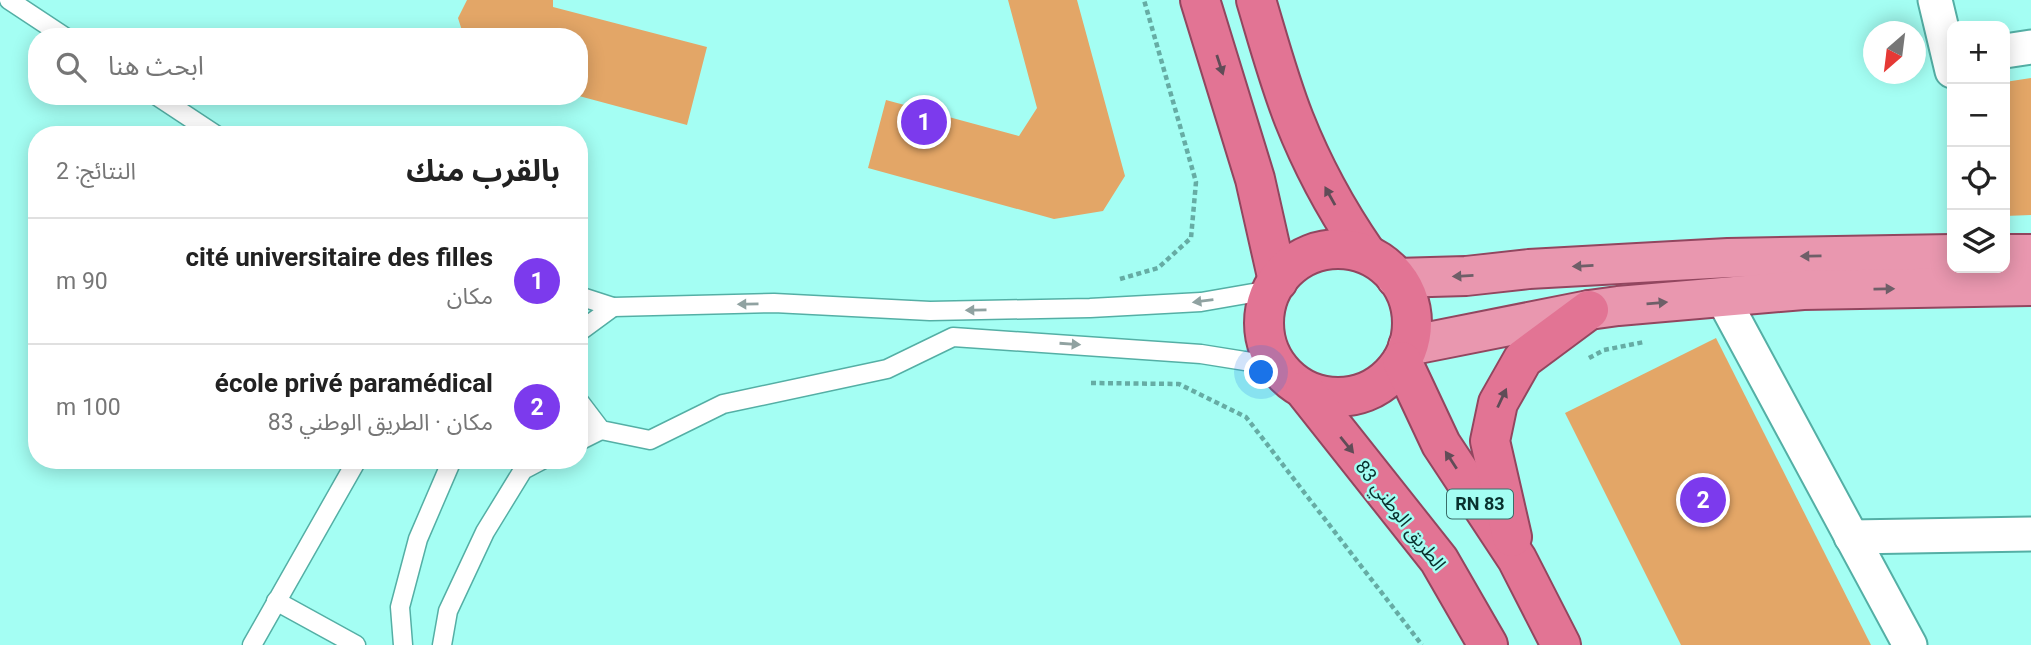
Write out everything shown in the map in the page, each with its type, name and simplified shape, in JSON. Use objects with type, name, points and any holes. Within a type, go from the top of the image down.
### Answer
[{"type":"highway","points":[[1199,0],[1255,179],[1274,285]]},
{"type":"highway","points":[[1256,0],[1289,105],[1308,153],[1344,221],[1366,253]]},
{"type":"highway","points":[[1344,248],[1366,253],[1387,267],[1404,288],[1412,312],[1411,337],[1405,354],[1389,378],[1371,390],[1350,396],[1328,397],[1305,391],[1276,366],[1263,334],[1263,311],[1274,285],[1300,257],[1322,249],[1344,248]]},
{"type":"highway","points":[[1517,559],[1490,441],[1498,404],[1523,359],[1589,310]]},
{"type":"highway","name":"RN 83","points":[[1405,354],[1441,444],[1517,559],[1561,645]]},
{"type":"highway","name":"الطريق الوطني 83","points":[[1305,391],[1439,559],[1488,645]]},
{"type":"main road","points":[[1396,278],[1466,276],[1529,269],[1728,258],[1947,254]]},
{"type":"main road","points":[[2010,254],[2031,254]]},
{"type":"main road","points":[[1405,354],[1589,310],[1803,290],[2031,286]]},
{"type":"street","points":[[1936,0],[1947,43]]},
{"type":"street","points":[[2010,50],[2031,47]]},
{"type":"street","points":[[1722,297],[1910,645]]},
{"type":"street","points":[[1851,537],[2031,534]]},
{"type":"lane","points":[[9,0],[51,28]]},
{"type":"lane","points":[[171,105],[202,126]]},
{"type":"lane","points":[[588,299],[613,307],[774,303],[930,312],[1201,302],[1274,285]]},
{"type":"lane","points":[[588,325],[613,307]]},
{"type":"lane","points":[[588,436],[601,430],[650,440],[723,404],[887,369],[953,337],[1201,354],[1276,366]]},
{"type":"lane","points":[[588,413],[601,430]]},
{"type":"lane","points":[[252,645],[352,469]]},
{"type":"lane","points":[[403,645],[400,607],[418,539],[448,469]]},
{"type":"lane","points":[[442,645],[448,611],[485,532],[525,469]]},
{"type":"lane","points":[[276,601],[356,645]]},
{"type":"path","points":[[1112,281],[1158,268],[1191,239],[1196,183],[1144,0]]},
{"type":"path","points":[[1581,362],[1604,349],[1657,340]]},
{"type":"path","points":[[1091,383],[1179,384],[1246,418],[1422,645]]},
{"type":"building","points":[[467,0],[553,0],[553,7],[707,47],[687,125],[588,98],[588,28],[461,28],[458,18]]},
{"type":"building","points":[[1008,0],[1077,0],[1125,176],[1103,211],[1054,219],[868,168],[886,100],[1019,136],[1037,108]]},
{"type":"building","points":[[2031,78],[2031,215],[2010,216],[2010,81]]},
{"type":"building","points":[[1716,338],[1871,645],[1681,645],[1565,413]]},
{"type":"place","name":"cité universitaire des filles","points":[[924,122]]},
{"type":"place","name":"école privé paramédical","points":[[1703,500]]}]
